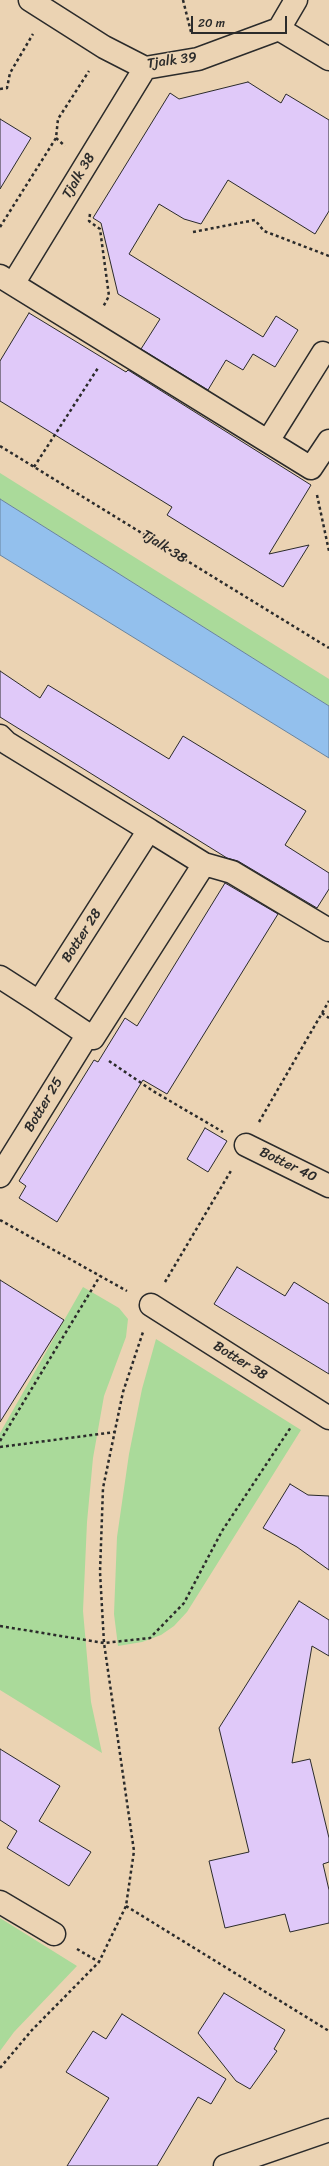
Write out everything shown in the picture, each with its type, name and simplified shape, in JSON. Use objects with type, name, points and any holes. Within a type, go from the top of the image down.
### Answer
[{"type":"street","points":[[296,0],[279,29],[329,60]]},
{"type":"street","name":"Tjalk 39","points":[[38,6],[104,47],[145,68],[198,59],[279,29]]},
{"type":"street","name":"Tjalk 38","points":[[145,68],[85,166],[6,280],[311,468]]},
{"type":"street","points":[[268,441],[322,353]]},
{"type":"street","points":[[311,468],[329,441]]},
{"type":"street","points":[[2,744],[204,864],[232,872],[329,930]]},
{"type":"street","name":"Botter 28","points":[[39,1002],[149,830]]},
{"type":"street","points":[[0,977],[90,1036],[204,864]]},
{"type":"street","name":"Botter 25","points":[[1,1172],[90,1036]]},
{"type":"street","name":"Botter 40","points":[[246,1145],[329,1186]]},
{"type":"street","name":"Botter 38","points":[[151,1305],[329,1418]]},
{"type":"street","points":[[0,1902],[54,1934]]},
{"type":"street","points":[[225,2166],[329,2130]]},
{"type":"path","points":[[183,0],[198,59]]},
{"type":"path","points":[[0,89],[7,88],[10,73],[38,6]]},
{"type":"path","points":[[0,227],[56,138],[58,119],[104,47]]},
{"type":"path","points":[[56,138],[85,166]]},
{"type":"path","points":[[90,332],[109,296],[100,229],[88,221],[92,208]]},
{"type":"path","points":[[193,232],[255,220],[264,231],[329,256]]},
{"type":"path","points":[[34,467],[112,345]]},
{"type":"path","name":"Tjalk 38","points":[[0,446],[329,648]]},
{"type":"path","points":[[311,468],[329,551]]},
{"type":"path","points":[[0,2068],[32,2030],[99,1962],[126,1906],[134,1850],[104,1643],[100,1572],[103,1488],[123,1392],[151,1305],[329,1001]]},
{"type":"path","points":[[322,1013],[329,1018]]},
{"type":"path","points":[[90,1036],[102,1056],[154,1091],[246,1145]]},
{"type":"path","points":[[0,1220],[151,1305]]},
{"type":"path","points":[[0,1441],[100,1276]]},
{"type":"path","points":[[0,1626],[104,1643],[150,1638],[184,1603],[222,1531],[307,1403]]},
{"type":"path","points":[[0,1447],[115,1432]]},
{"type":"path","points":[[126,1906],[329,2031]]},
{"type":"green space","points":[[0,473],[329,679],[329,706],[0,499]]},
{"type":"green space","points":[[83,1287],[119,1308],[128,1319],[126,1337],[104,1396],[93,1458],[87,1522],[83,1611],[91,1702],[102,1753],[0,1690],[0,1433]]},
{"type":"green space","points":[[156,1339],[301,1430],[187,1612],[174,1626],[161,1635],[142,1642],[118,1646],[114,1614],[117,1537],[129,1454],[142,1389]]},
{"type":"green space","points":[[0,1918],[77,1966],[14,2032],[0,2051]]},
{"type":"water","points":[[0,499],[329,706],[329,758],[0,555]]},
{"type":"building","points":[[248,82],[281,103],[286,94],[329,120],[329,211],[315,234],[228,180],[201,224],[184,219],[159,204],[129,254],[263,337],[276,316],[298,330],[275,367],[253,354],[243,370],[226,360],[208,390],[141,349],[160,319],[118,294],[101,223],[93,218],[170,93],[179,99]]},
{"type":"building","points":[[0,119],[31,138],[0,189]]},
{"type":"building","points":[[29,313],[126,372],[128,370],[311,485],[269,554],[309,545],[283,587],[167,515],[172,507],[0,401],[0,361]]},
{"type":"building","points":[[0,671],[40,698],[48,685],[169,759],[183,736],[306,811],[285,845],[329,873],[329,889],[317,908],[238,861],[227,858],[0,717]]},
{"type":"building","points":[[225,883],[278,914],[167,1094],[143,1080],[57,1222],[19,1198],[26,1186],[19,1181],[94,1060],[98,1062],[125,1018],[137,1026]]},
{"type":"building","points":[[205,1128],[227,1141],[208,1172],[187,1159]]},
{"type":"building","points":[[237,1267],[285,1296],[294,1282],[329,1304],[329,1374],[214,1304]]},
{"type":"building","points":[[0,1280],[64,1320],[0,1422]]},
{"type":"building","points":[[290,1484],[308,1495],[329,1496],[329,1570],[297,1547],[263,1528]]},
{"type":"building","points":[[299,1601],[329,1620],[329,1656],[312,1646],[292,1763],[310,1759],[329,1838],[329,1862],[323,1864],[329,1890],[329,1923],[290,1932],[285,1914],[225,1928],[209,1861],[249,1852],[219,1728]]},
{"type":"building","points":[[0,1749],[60,1786],[39,1821],[91,1852],[69,1886],[7,1848],[17,1831],[0,1820]]},
{"type":"building","points":[[224,1993],[285,2030],[274,2049],[277,2051],[250,2089],[236,2081],[198,2033]]},
{"type":"building","points":[[122,2014],[226,2079],[211,2104],[198,2097],[157,2166],[67,2166],[109,2098],[66,2072],[93,2031],[106,2039]]}]
